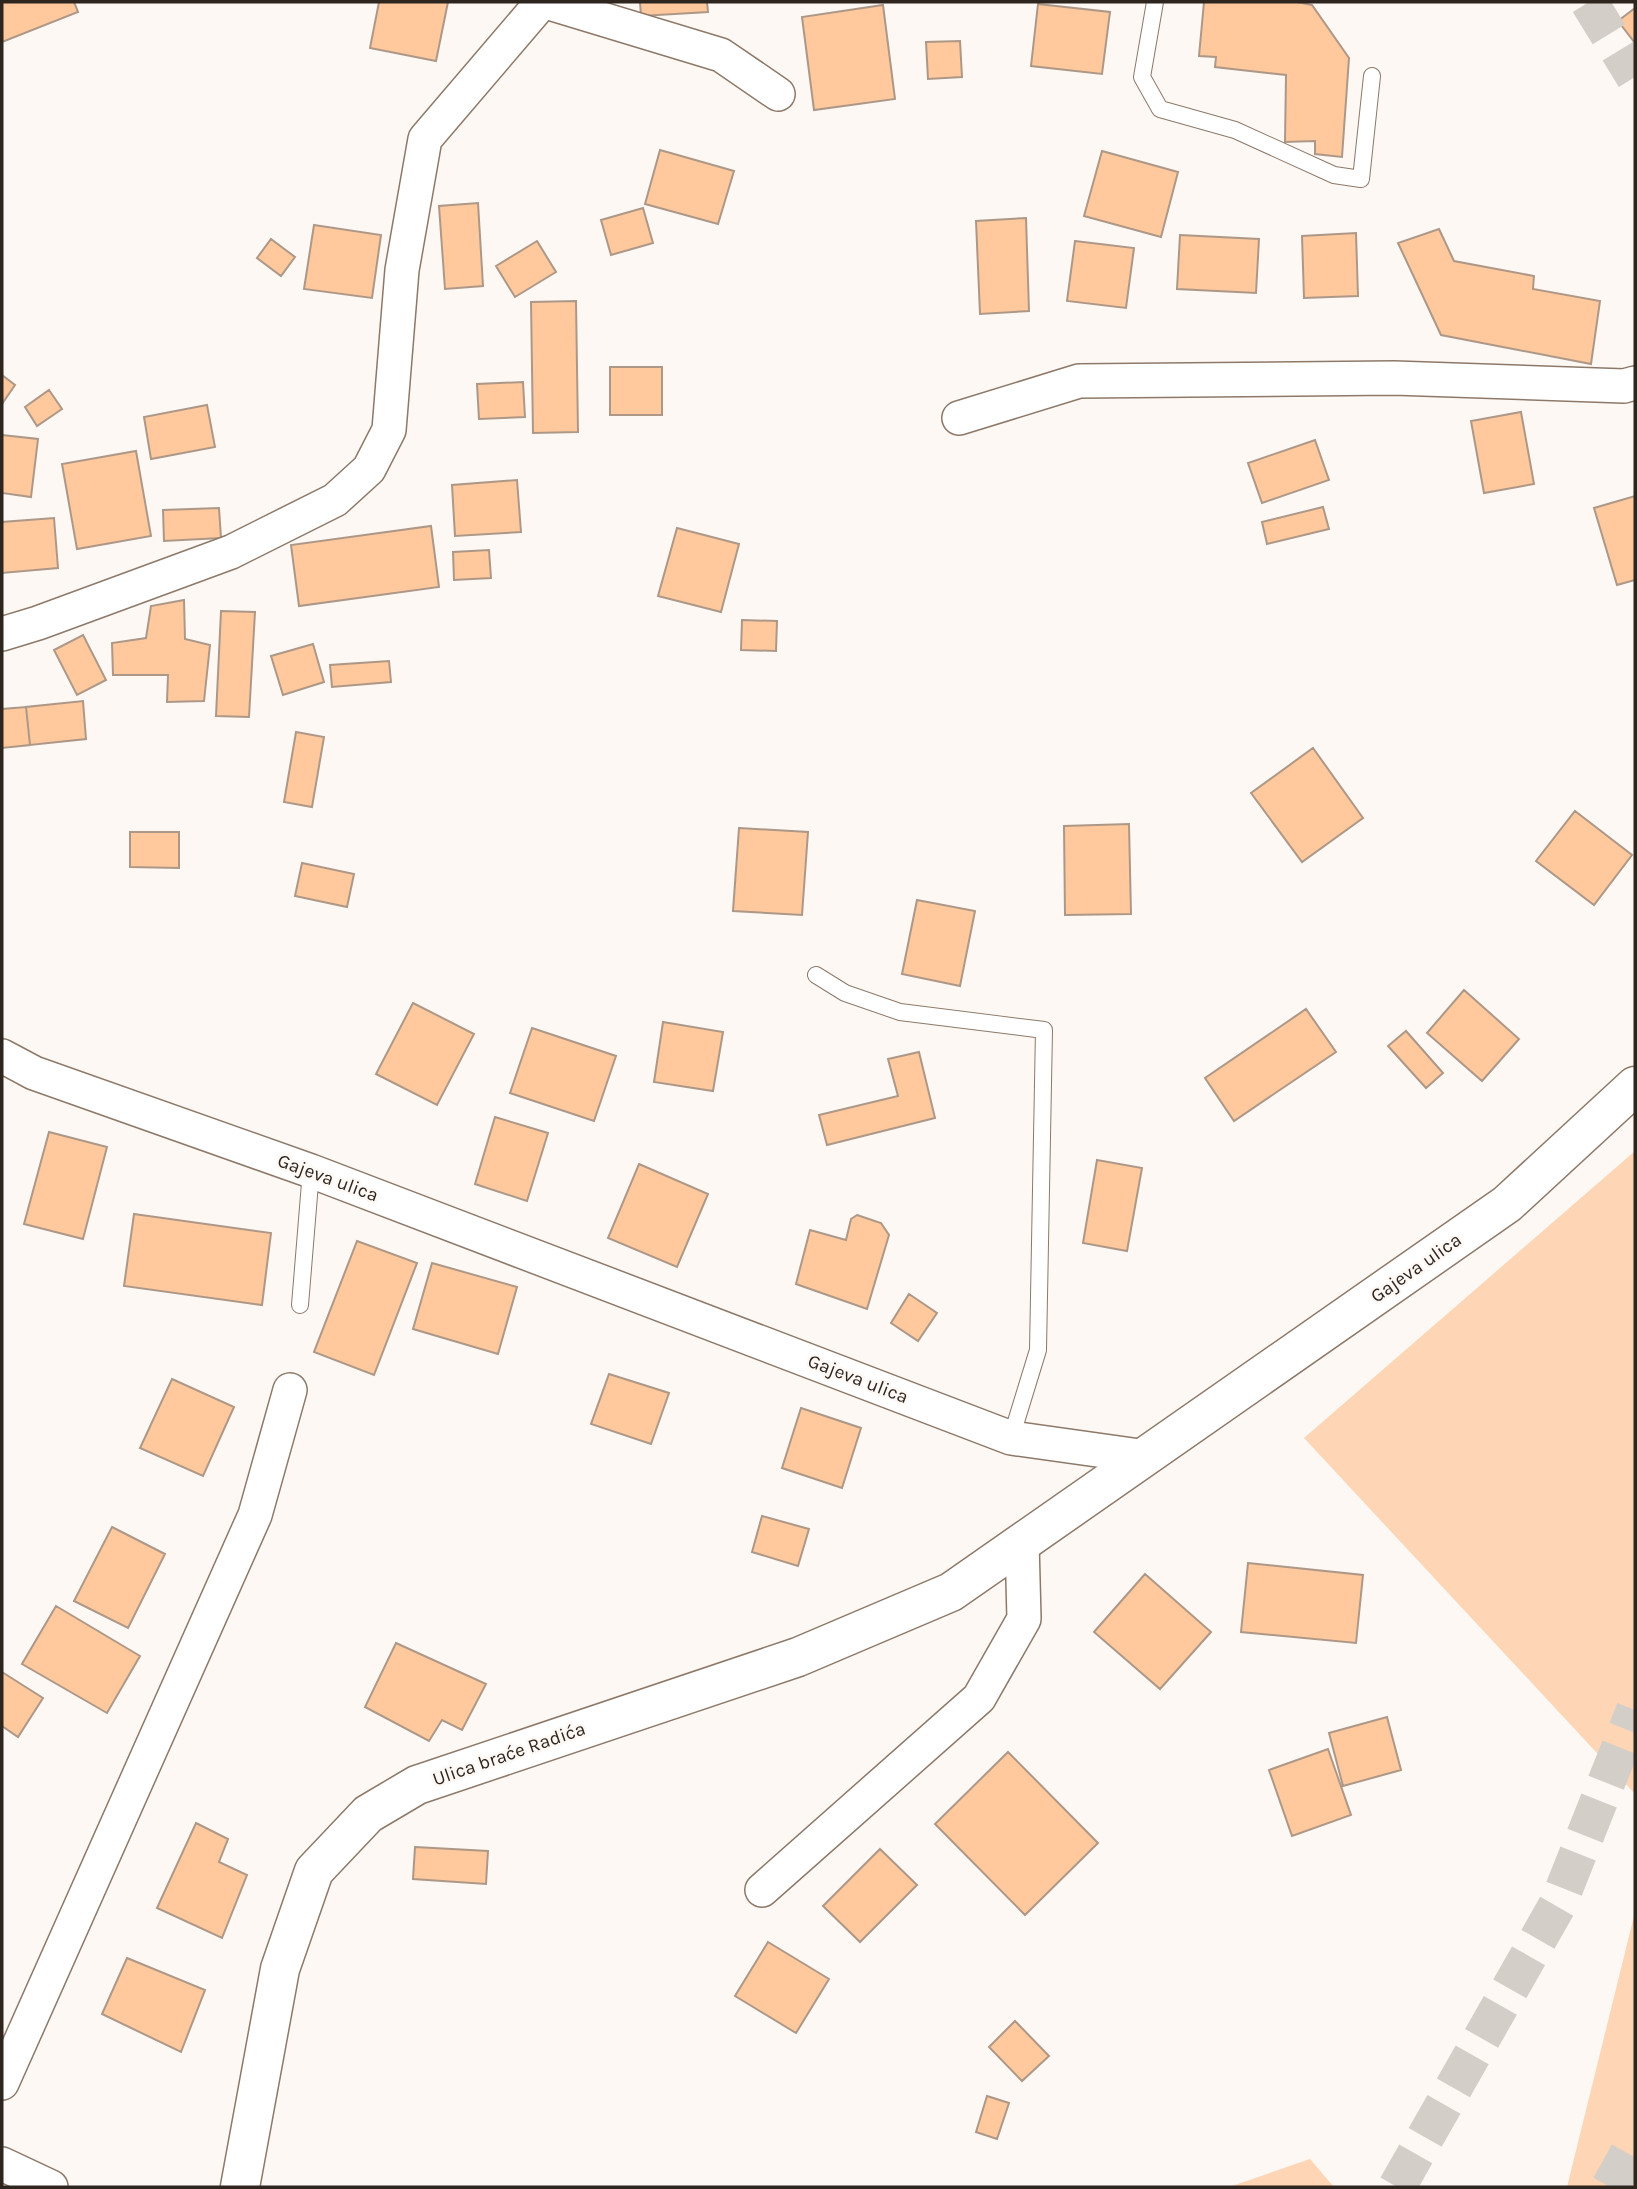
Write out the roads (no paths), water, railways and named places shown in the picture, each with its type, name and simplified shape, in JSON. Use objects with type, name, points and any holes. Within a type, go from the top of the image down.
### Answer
[{"type":"main road","name":"Gajeva ulica","points":[[1147,1457],[1507,1204],[1635,1086]]},
{"type":"main road","name":"Ulica braće Radića","points":[[240,2187],[279,1969],[314,1871],[368,1814],[417,1785],[798,1657],[951,1592],[1147,1457]]},
{"type":"street","points":[[2,634],[231,552],[335,500],[369,469],[389,430],[402,270],[425,139],[544,2],[721,55],[778,94]]},
{"type":"street","points":[[959,418],[1079,381],[1394,378],[1624,386],[1635,383]]},
{"type":"street","name":"Gajeva ulica","points":[[2,1056],[34,1073],[311,1171],[1011,1438],[1147,1457]]},
{"type":"street","points":[[2,2083],[255,1515],[290,1390]]},
{"type":"street","points":[[762,1890],[979,1698],[1024,1619],[1022,1542]]},
{"type":"street","points":[[2,2164],[51,2187]]},
{"type":"lane","points":[[1155,2],[1142,78],[1160,109],[1235,130],[1334,175],[1361,179],[1372,76]]},
{"type":"lane","points":[[816,975],[845,993],[900,1012],[1044,1030],[1038,1350],[1011,1438]]},
{"type":"lane","points":[[300,1306],[311,1171]]},
{"type":"tunnel","points":[[1589,2],[1635,77]]},
{"type":"tunnel","points":[[1397,2187],[1558,1904],[1635,1710]]},
{"type":"tunnel","points":[[1610,2187],[1635,2142]]}]
